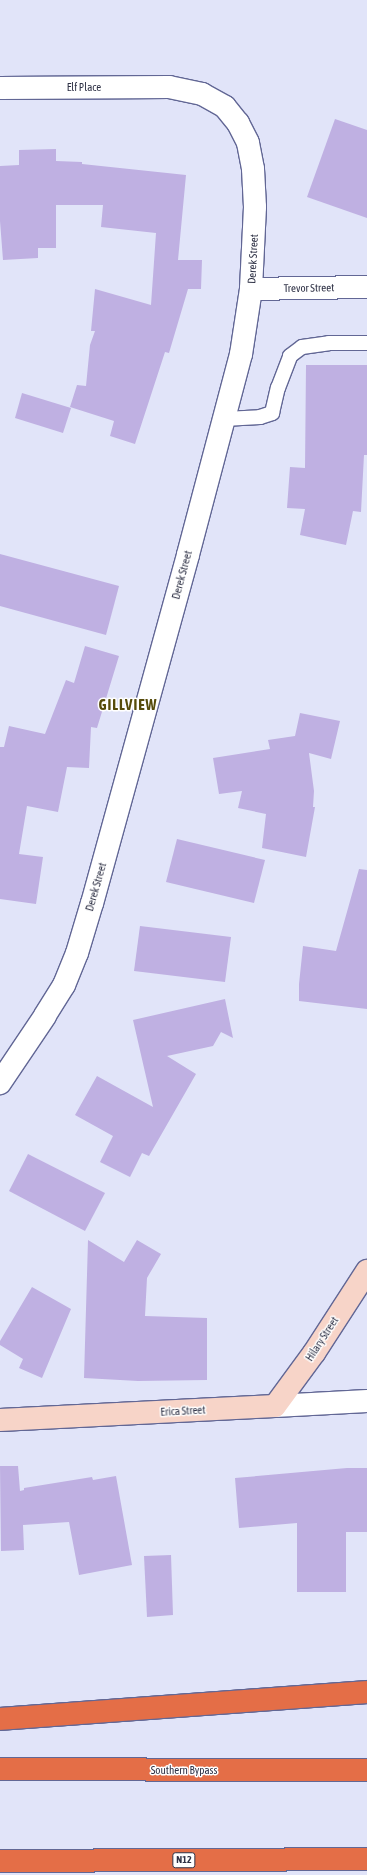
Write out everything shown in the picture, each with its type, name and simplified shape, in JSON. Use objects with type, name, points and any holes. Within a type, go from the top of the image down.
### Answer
[{"type":"highway","points":[[0,1719],[367,1692]]},
{"type":"highway","name":"Southern Bypass","points":[[0,1769],[367,1770]]},
{"type":"highway","name":"N12","points":[[0,1861],[367,1859]]},
{"type":"street","name":"Elf Place","points":[[0,88],[169,87]]},
{"type":"street","name":"Derek Street","points":[[0,1083],[64,985],[77,953],[241,354],[252,289],[256,207],[253,169],[248,143],[238,123],[225,107],[202,94],[169,87]]},
{"type":"street","name":"Trevor Street","points":[[252,289],[367,287]]},
{"type":"street","name":"Hilary Street","points":[[275,1406],[314,1353],[367,1270]]},
{"type":"street","name":"Erica Street","points":[[0,1420],[367,1401]]},
{"type":"lane","points":[[224,419],[260,417],[272,412],[278,388],[290,356],[302,347],[329,343],[367,343]]},
{"type":"building","points":[[335,119],[367,130],[367,218],[307,197]]},
{"type":"building","points":[[56,149],[56,161],[82,162],[82,164],[186,175],[178,260],[202,260],[201,289],[188,289],[169,353],[165,352],[135,444],[110,436],[114,421],[70,407],[77,385],[86,386],[90,345],[95,331],[91,331],[95,289],[151,305],[156,233],[101,227],[103,205],[56,205],[56,248],[38,248],[38,258],[3,260],[0,221],[0,166],[19,165],[19,150]]},
{"type":"building","points":[[306,365],[367,365],[367,455],[364,455],[361,512],[353,511],[346,545],[300,535],[305,509],[287,508],[290,467],[305,468]]},
{"type":"building","points":[[22,393],[71,408],[63,433],[15,418]]},
{"type":"building","points":[[0,554],[119,586],[106,635],[0,606]]},
{"type":"building","points":[[85,646],[119,656],[97,728],[91,727],[89,768],[67,767],[58,812],[27,806],[19,854],[43,857],[36,904],[0,899],[0,747],[4,747],[9,726],[45,734],[66,680],[74,683]]},
{"type":"building","points":[[300,713],[340,721],[331,759],[309,753],[314,791],[313,807],[315,807],[306,857],[262,848],[266,814],[238,808],[242,791],[219,794],[213,758],[270,749],[268,740],[295,736]]},
{"type":"building","points":[[177,839],[265,860],[254,903],[166,882]]},
{"type":"building","points":[[359,869],[367,870],[367,1009],[299,1001],[299,984],[303,946],[336,951]]},
{"type":"building","points":[[140,926],[231,937],[225,982],[134,971]]},
{"type":"building","points":[[225,999],[233,1038],[221,1032],[213,1046],[167,1056],[196,1074],[149,1156],[142,1153],[130,1177],[100,1162],[113,1136],[75,1115],[97,1076],[153,1107],[133,1020]]},
{"type":"building","points":[[28,1154],[105,1193],[85,1231],[9,1191]]},
{"type":"building","points":[[88,1240],[124,1262],[137,1240],[161,1254],[147,1278],[145,1316],[207,1318],[207,1380],[138,1381],[84,1378]]},
{"type":"building","points":[[32,1287],[71,1309],[42,1378],[19,1368],[23,1359],[0,1345],[0,1341]]},
{"type":"building","points":[[0,1466],[18,1466],[20,1491],[24,1490],[24,1488],[92,1477],[93,1480],[116,1476],[132,1565],[79,1575],[69,1522],[23,1525],[24,1550],[1,1551]]},
{"type":"building","points":[[347,1468],[367,1468],[367,1532],[346,1532],[346,1592],[297,1592],[297,1523],[239,1528],[235,1478]]},
{"type":"building","points":[[171,1555],[173,1615],[147,1617],[144,1556]]},
{"type":"district","name":"GILLVIEW","points":[[128,705]]}]
